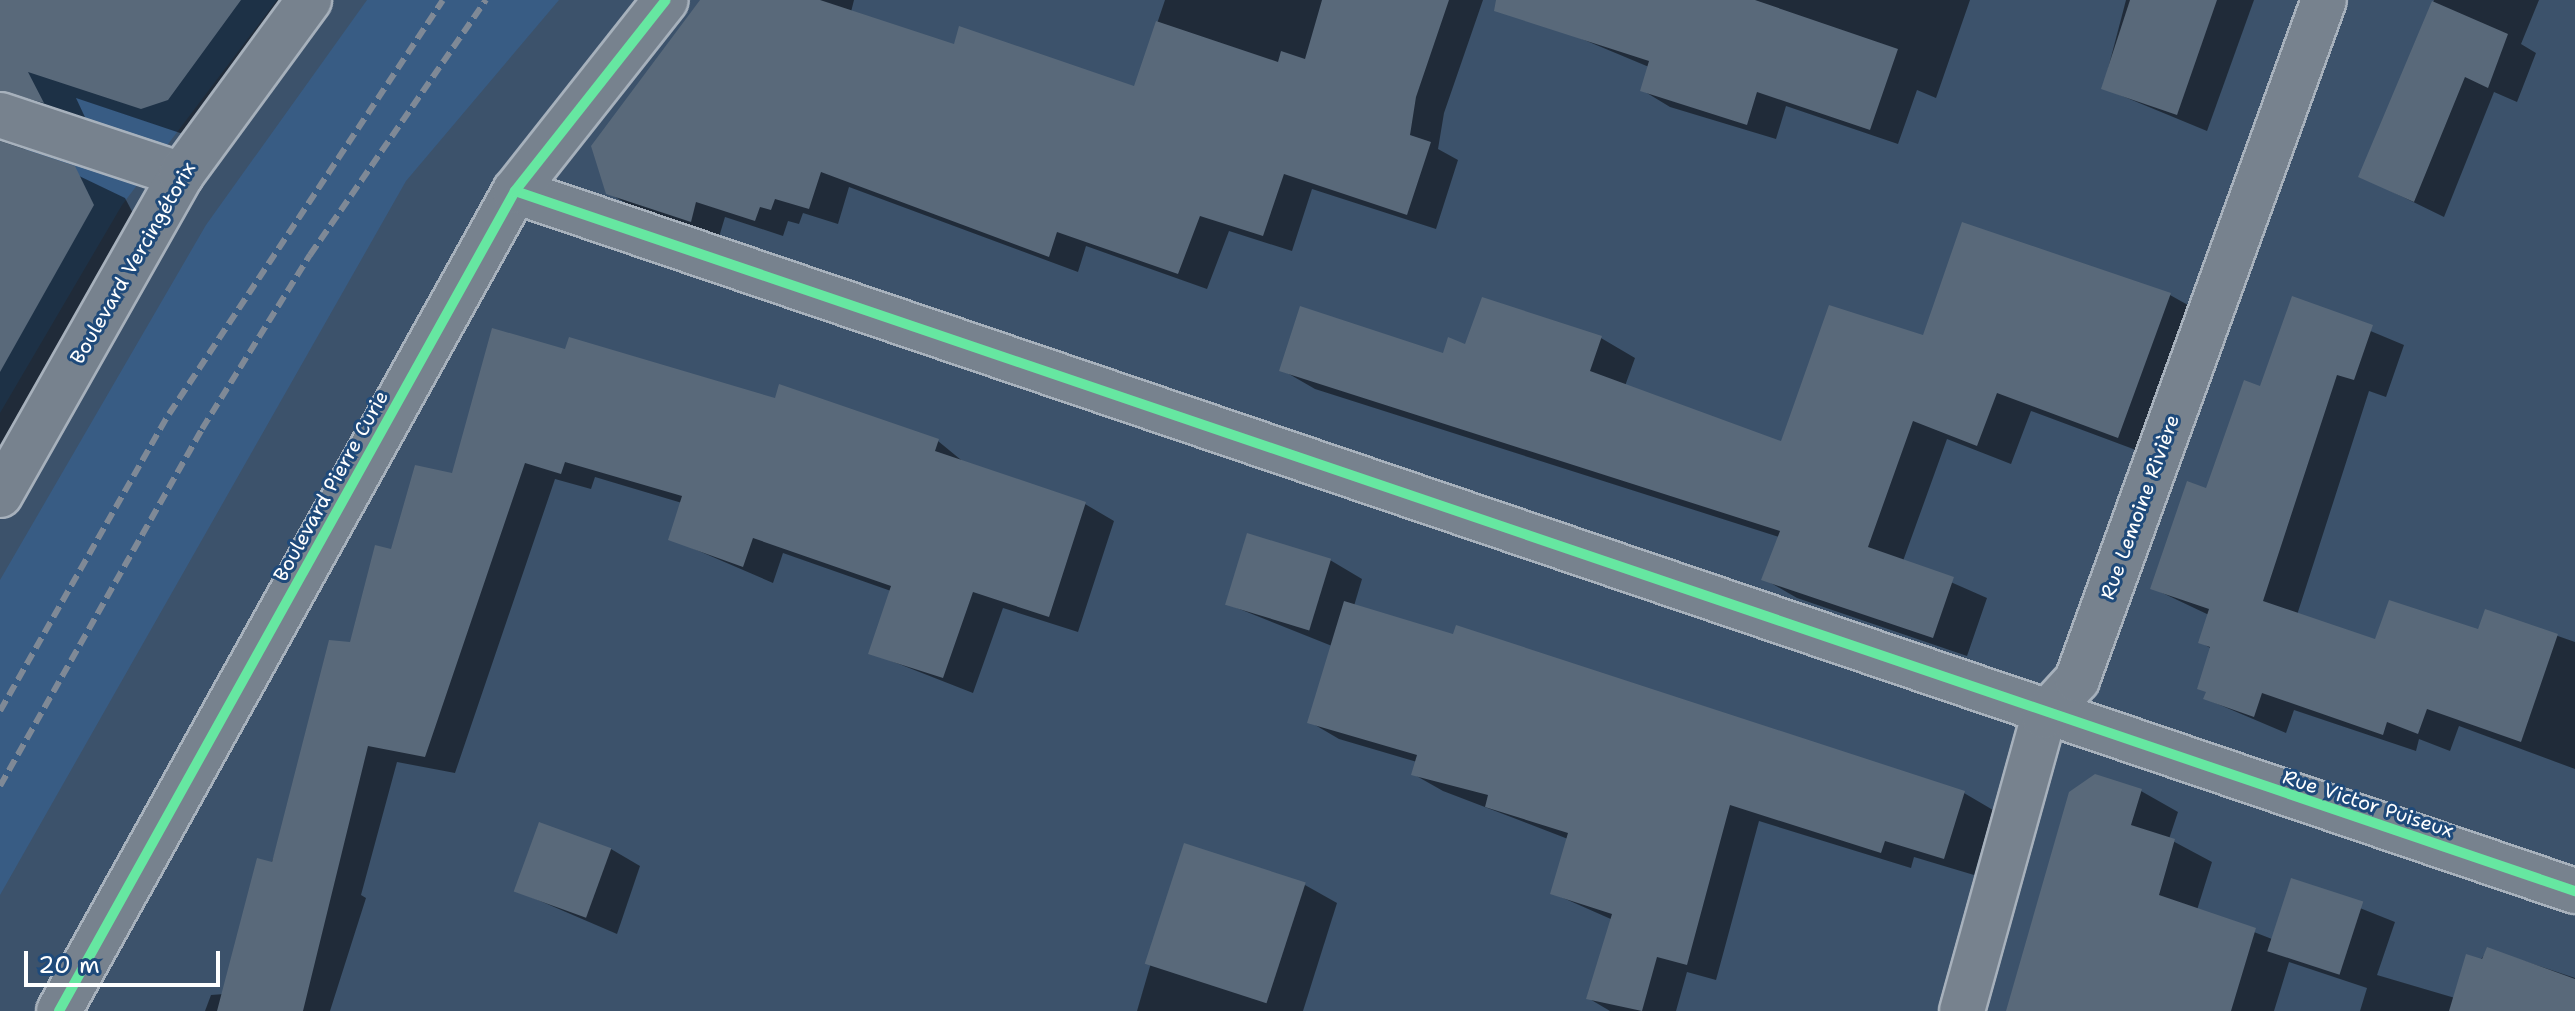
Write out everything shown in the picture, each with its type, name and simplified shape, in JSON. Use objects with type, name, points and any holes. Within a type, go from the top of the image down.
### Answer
[{"type":"street","name":"Boulevard Vercingétorix","points":[[0,495],[181,175],[309,0]]},
{"type":"street","name":"Boulevard Pierre Curie","points":[[59,1011],[515,191],[666,0]]},
{"type":"street","name":"Rue Lemoine Rivière","points":[[1962,1011],[2044,716],[2077,680],[2324,0]]},
{"type":"street","points":[[0,115],[181,175]]},
{"type":"street","name":"Rue Victor Puiseux","points":[[515,191],[2044,716],[2575,891]]},
{"type":"shaded area","points":[[0,0],[277,0],[122,205],[0,413]]},
{"type":"shaded area","points":[[367,0],[559,0],[406,181],[0,895],[0,580],[206,225]]},
{"type":"building","points":[[0,0],[241,0],[168,100],[141,109],[28,72],[44,103],[0,91]]},
{"type":"building","points":[[700,0],[820,0],[954,44],[959,26],[1134,86],[1156,21],[1278,62],[1281,51],[1305,59],[1322,0],[1449,0],[1416,97],[1410,135],[1431,142],[1407,215],[1284,174],[1263,236],[1200,216],[1178,274],[1057,232],[1049,257],[821,172],[809,209],[775,199],[771,210],[760,207],[755,221],[696,202],[691,222],[606,194],[591,146]]},
{"type":"building","points":[[1496,0],[1755,0],[1898,49],[1870,130],[1757,92],[1747,125],[1640,91],[1649,61],[1494,11]]},
{"type":"building","points":[[2130,0],[2217,0],[2177,115],[2101,89]]},
{"type":"building","points":[[2432,1],[2508,34],[2488,88],[2465,77],[2414,202],[2358,177]]},
{"type":"building","points":[[0,141],[75,166],[94,205],[0,372]]},
{"type":"building","points":[[1962,222],[2171,293],[2118,438],[1997,393],[1977,446],[1913,421],[1868,547],[1954,577],[1933,638],[1761,580],[1780,531],[1279,371],[1300,306],[1443,353],[1448,337],[1465,344],[1482,297],[1602,336],[1590,371],[1781,441],[1829,305],[1923,335]]},
{"type":"building","points":[[2292,296],[2373,325],[2354,380],[2337,375],[2263,601],[2375,639],[2389,600],[2478,629],[2485,609],[2558,634],[2521,742],[2427,709],[2418,734],[2387,722],[2383,735],[2262,693],[2254,717],[2203,699],[2206,692],[2197,689],[2210,647],[2198,643],[2209,609],[2150,589],[2187,481],[2206,488],[2244,380],[2260,386]]},
{"type":"building","points":[[492,328],[565,349],[569,337],[775,398],[779,384],[939,439],[935,451],[1086,502],[1049,617],[973,592],[943,678],[868,654],[891,586],[753,538],[743,567],[668,540],[682,496],[565,462],[561,474],[525,463],[425,757],[368,746],[303,1011],[217,1011],[257,858],[272,862],[329,640],[350,642],[375,545],[391,549],[415,465],[452,473]]},
{"type":"building","points":[[1247,533],[1331,559],[1309,630],[1225,605]]},
{"type":"building","points":[[1344,601],[1453,634],[1456,625],[1965,791],[1944,859],[1885,841],[1881,853],[1730,805],[1687,965],[1657,957],[1642,1011],[1586,999],[1612,914],[1550,894],[1568,833],[1485,807],[1488,795],[1411,775],[1417,755],[1307,723]]},
{"type":"building","points":[[2095,774],[2142,789],[2131,825],[2175,839],[2159,895],[2256,928],[2231,1011],[2006,1011],[2069,792]]},
{"type":"building","points":[[539,822],[611,848],[586,918],[514,892]]},
{"type":"building","points":[[1184,843],[1306,883],[1266,1003],[1145,964]]},
{"type":"building","points":[[2291,878],[2363,901],[2339,975],[2267,951]]},
{"type":"building","points":[[2487,947],[2575,979],[2575,1011],[2449,1011],[2466,954],[2482,959]]},
{"type":"railway","points":[[0,711],[169,414],[443,0]]},
{"type":"railway","points":[[0,786],[202,429],[310,255],[486,0]]},
{"type":"cycle path","points":[[59,1011],[515,191],[666,0]]},
{"type":"cycle path","points":[[515,191],[2575,891]]}]
